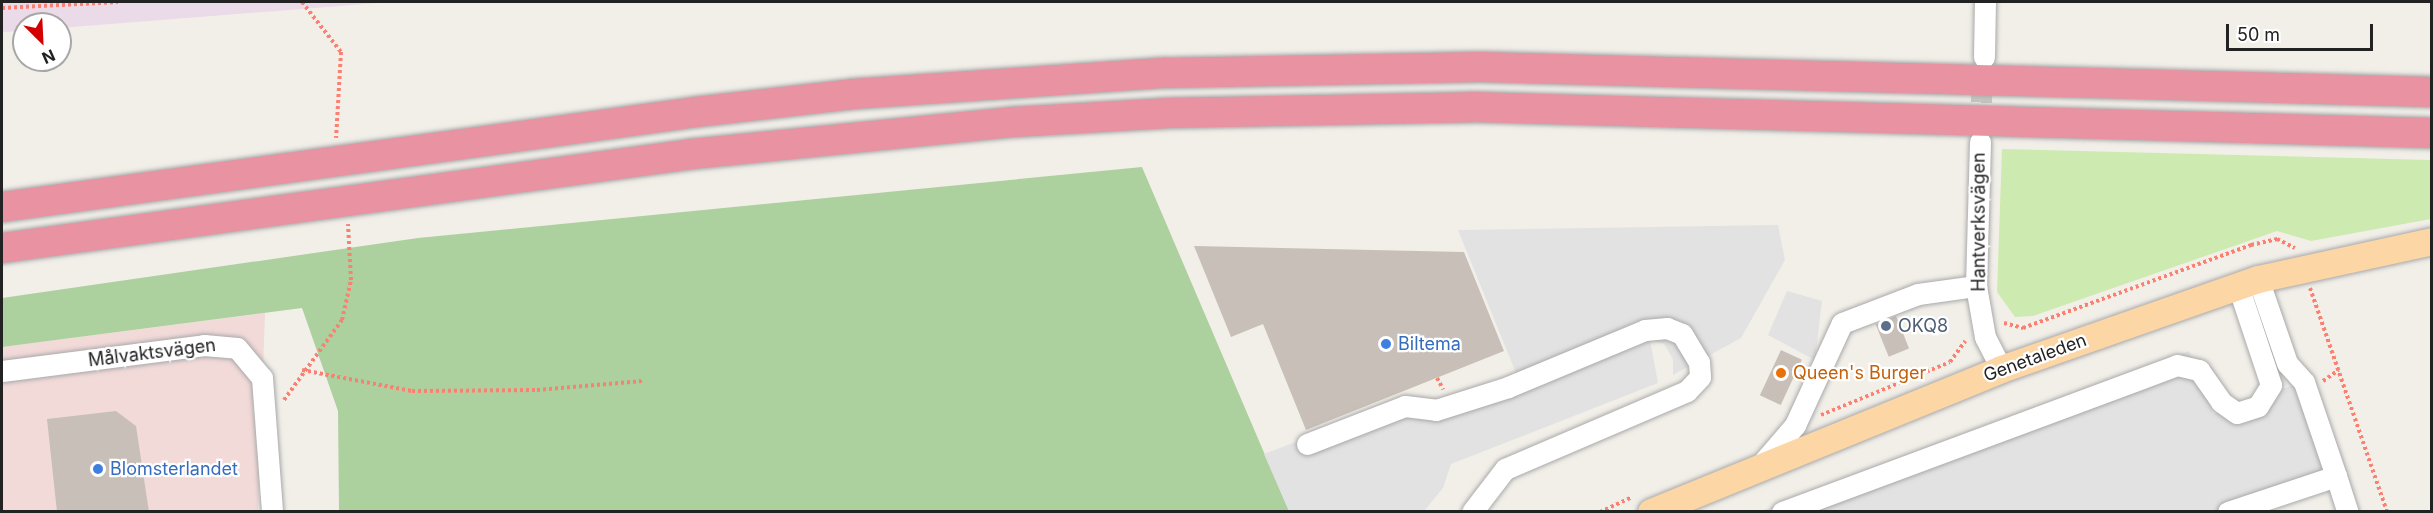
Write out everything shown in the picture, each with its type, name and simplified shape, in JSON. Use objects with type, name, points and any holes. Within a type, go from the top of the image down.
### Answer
[{"type":"highway","points":[[2,207],[708,111],[853,94],[1165,73],[1492,67],[2432,92]]},
{"type":"highway","points":[[2,249],[692,154],[980,125],[1170,113],[1483,107],[2432,134]]},
{"type":"main road","name":"Genetaleden","points":[[1651,512],[2001,369],[2248,282],[2432,241]]},
{"type":"street","points":[[1984,57],[1985,2]]},
{"type":"street","name":"Hantverksvägen","points":[[1980,142],[1976,286],[1985,336],[2001,369]]},
{"type":"street","points":[[2248,282],[2287,363],[2304,382],[2348,512]]},
{"type":"street","points":[[1782,512],[2177,364],[2199,370],[2221,402],[2237,413],[2258,406],[2271,385],[2248,282]]},
{"type":"street","points":[[1757,468],[1795,425],[1842,323],[1918,294],[1976,286]]},
{"type":"street","points":[[1307,444],[1405,406],[1436,410],[1508,387],[1645,330],[1667,328],[1682,334],[1699,362],[1700,377],[1687,391],[1505,469],[1472,512]]},
{"type":"street","name":"Målvaktsvägen","points":[[2,371],[204,345],[237,348],[262,378],[272,512]]},
{"type":"street","points":[[1488,512],[1505,469]]},
{"type":"street","points":[[2228,512],[2336,476]]},
{"type":"path","points":[[2,8],[118,2]]},
{"type":"path","points":[[302,2],[341,52],[336,139]]},
{"type":"path","points":[[283,405],[302,370],[333,334],[349,298],[347,221]]},
{"type":"path","points":[[302,370],[411,391],[537,390],[643,381]]},
{"type":"shaded area","points":[[2,2],[391,2],[72,27],[72,12],[12,12],[12,32],[2,32]]},
{"type":"shaded area","points":[[1778,225],[1785,260],[1741,338],[1673,375],[1673,359],[1664,344],[1650,340],[1658,383],[1451,464],[1443,488],[1424,511],[1289,511],[1264,454],[1404,401],[1437,407],[1518,378],[1458,230]]},
{"type":"shaded area","points":[[1787,291],[1822,301],[1815,360],[1768,335]]},
{"type":"shaded area","points":[[265,313],[258,511],[2,511],[2,347]]},
{"type":"shaded area","points":[[2189,351],[2213,414],[2310,379],[2343,478],[2243,511],[1758,512]]},
{"type":"green space","points":[[2002,149],[2431,160],[2431,219],[2311,241],[2277,231],[2033,316],[2015,317],[1997,292]]},
{"type":"green space","points":[[1142,167],[1289,511],[339,511],[338,411],[302,308],[2,347],[2,298],[418,238]]},
{"type":"building","name":"Biltema","points":[[1194,246],[1464,252],[1504,351],[1306,430],[1263,324],[1231,337]]},
{"type":"building","points":[[1896,316],[1909,348],[1889,357],[1876,324]]},
{"type":"building","points":[[1781,350],[1802,360],[1781,405],[1760,395]]},
{"type":"building","name":"Blomsterlandet","points":[[116,411],[136,426],[149,512],[57,512],[47,419]]},
{"type":"tunnel","points":[[1980,133],[1983,68]]},
{"type":"place","name":"OKQ8","points":[[1886,326]]},
{"type":"place","name":"Biltema","points":[[1386,344]]},
{"type":"place","name":"Queen's Burger","points":[[1781,373]]},
{"type":"place","name":"Blomsterlandet","points":[[98,469]]}]
